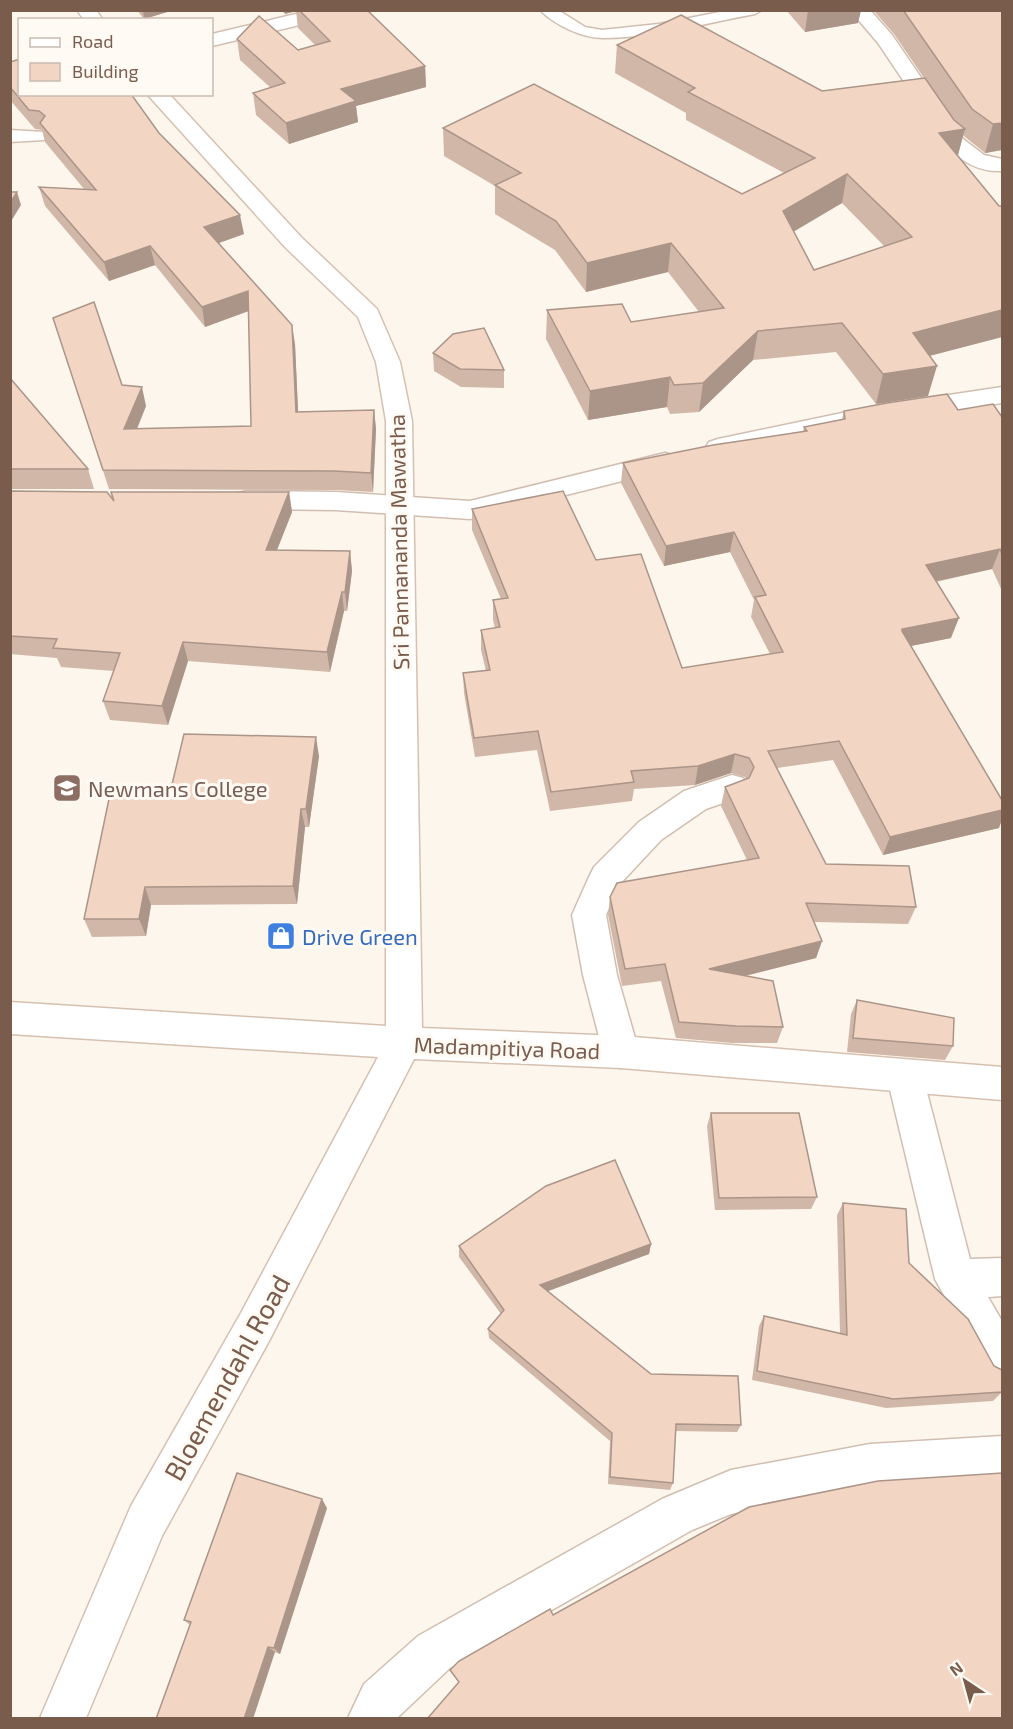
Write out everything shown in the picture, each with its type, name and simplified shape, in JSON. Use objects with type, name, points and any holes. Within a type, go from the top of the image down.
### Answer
[{"type":"main road","points":[[213,40],[338,10]]},
{"type":"main road","points":[[859,10],[885,39],[955,143],[969,157],[1002,165]]},
{"type":"main road","name":"Sri Pannananda Mawatha","points":[[159,96],[293,242],[369,314],[388,362],[399,421],[404,1043]]},
{"type":"main road","points":[[10,136],[37,136]]},
{"type":"main road","points":[[220,500],[336,501],[470,510],[690,455],[876,414],[1002,395]]},
{"type":"main road","points":[[621,1052],[600,975],[589,915],[606,877],[650,831],[695,800],[732,787]]},
{"type":"main road","name":"Madampitiya Road","points":[[10,1018],[404,1043],[621,1052],[1002,1084]]},
{"type":"main road","name":"Bloemendahl Road","points":[[63,1719],[146,1521],[255,1327],[404,1043]]},
{"type":"main road","points":[[905,1077],[956,1279],[1002,1359]]},
{"type":"main road","points":[[956,1279],[1002,1277]]},
{"type":"main road","points":[[371,1719],[381,1701],[434,1652],[677,1514],[731,1492],[870,1465],[1002,1457]]},
{"type":"lane","points":[[547,10],[581,30],[602,34],[659,28],[755,10]]},
{"type":"building","points":[[299,10],[367,10],[425,66],[341,89],[356,101],[286,123],[253,93],[285,83],[237,39],[259,16],[298,50],[330,41]]},
{"type":"building","points":[[903,10],[1002,10],[1002,123],[993,124],[972,109]]},
{"type":"building","points":[[681,15],[822,91],[925,78],[954,120],[965,129],[939,133],[999,206],[1002,206],[1002,310],[913,333],[937,366],[883,374],[842,323],[758,331],[703,383],[674,385],[670,377],[590,391],[547,310],[622,304],[631,322],[724,308],[671,243],[587,263],[556,221],[495,185],[521,173],[443,128],[534,84],[742,194],[815,158],[688,92],[695,88],[617,45]],"holes":[[[847,174],[912,237],[814,270],[783,211]]]},
{"type":"building","points":[[18,60],[18,96],[132,96],[159,133],[240,215],[204,227],[292,325],[296,412],[374,410],[371,473],[103,470],[53,318],[94,302],[122,385],[142,387],[124,429],[251,426],[248,291],[202,307],[150,246],[104,262],[39,187],[96,190],[40,123],[45,116],[39,111],[29,110],[10,87],[10,62]]},
{"type":"building","points":[[10,192],[17,192],[10,203]]},
{"type":"building","points":[[484,328],[504,370],[460,369],[433,353],[453,334]]},
{"type":"building","points":[[10,378],[88,469],[10,469]]},
{"type":"building","points":[[947,394],[958,410],[993,404],[1002,417],[1002,554],[1000,549],[926,565],[959,618],[902,629],[902,631],[1002,800],[1002,810],[890,837],[839,741],[768,751],[826,864],[909,866],[916,907],[806,903],[822,941],[709,969],[773,981],[783,1027],[679,1022],[665,964],[625,969],[610,897],[617,883],[759,858],[725,787],[749,778],[754,767],[749,758],[735,754],[698,766],[631,771],[634,782],[551,792],[538,731],[474,738],[463,673],[490,670],[481,630],[500,627],[493,600],[508,598],[472,509],[563,491],[596,560],[641,554],[682,668],[783,652],[755,597],[766,595],[734,532],[666,546],[623,463],[713,445],[807,431],[804,427],[845,419],[844,411]]},
{"type":"building","points":[[10,491],[107,492],[114,501],[111,492],[289,492],[266,550],[350,551],[345,592],[342,592],[327,652],[183,642],[162,706],[103,701],[120,653],[53,648],[57,639],[10,636]]},
{"type":"building","points":[[184,734],[316,737],[306,809],[301,809],[293,886],[145,887],[139,919],[84,919],[110,794],[170,793]]},
{"type":"building","points":[[857,1000],[954,1018],[953,1046],[853,1038]]},
{"type":"building","points":[[711,1113],[799,1113],[817,1197],[719,1198]]},
{"type":"building","points":[[615,1160],[651,1244],[540,1285],[651,1374],[738,1376],[741,1425],[676,1424],[673,1483],[610,1477],[612,1433],[488,1329],[504,1310],[459,1246],[546,1186]]},
{"type":"building","points":[[843,1203],[906,1209],[909,1263],[968,1319],[994,1366],[1002,1370],[1002,1392],[893,1399],[757,1371],[764,1316],[847,1335]]},
{"type":"building","points":[[237,1473],[322,1499],[274,1648],[268,1647],[244,1719],[156,1719],[191,1622],[184,1620]]},
{"type":"building","points":[[1002,1473],[1002,1719],[427,1719],[459,1682],[450,1670],[459,1661],[550,1609],[553,1615],[749,1507],[878,1481]]},
{"type":"place","name":"Newmans College","points":[[67,788]]},
{"type":"place","name":"Drive Green","points":[[281,936]]}]
